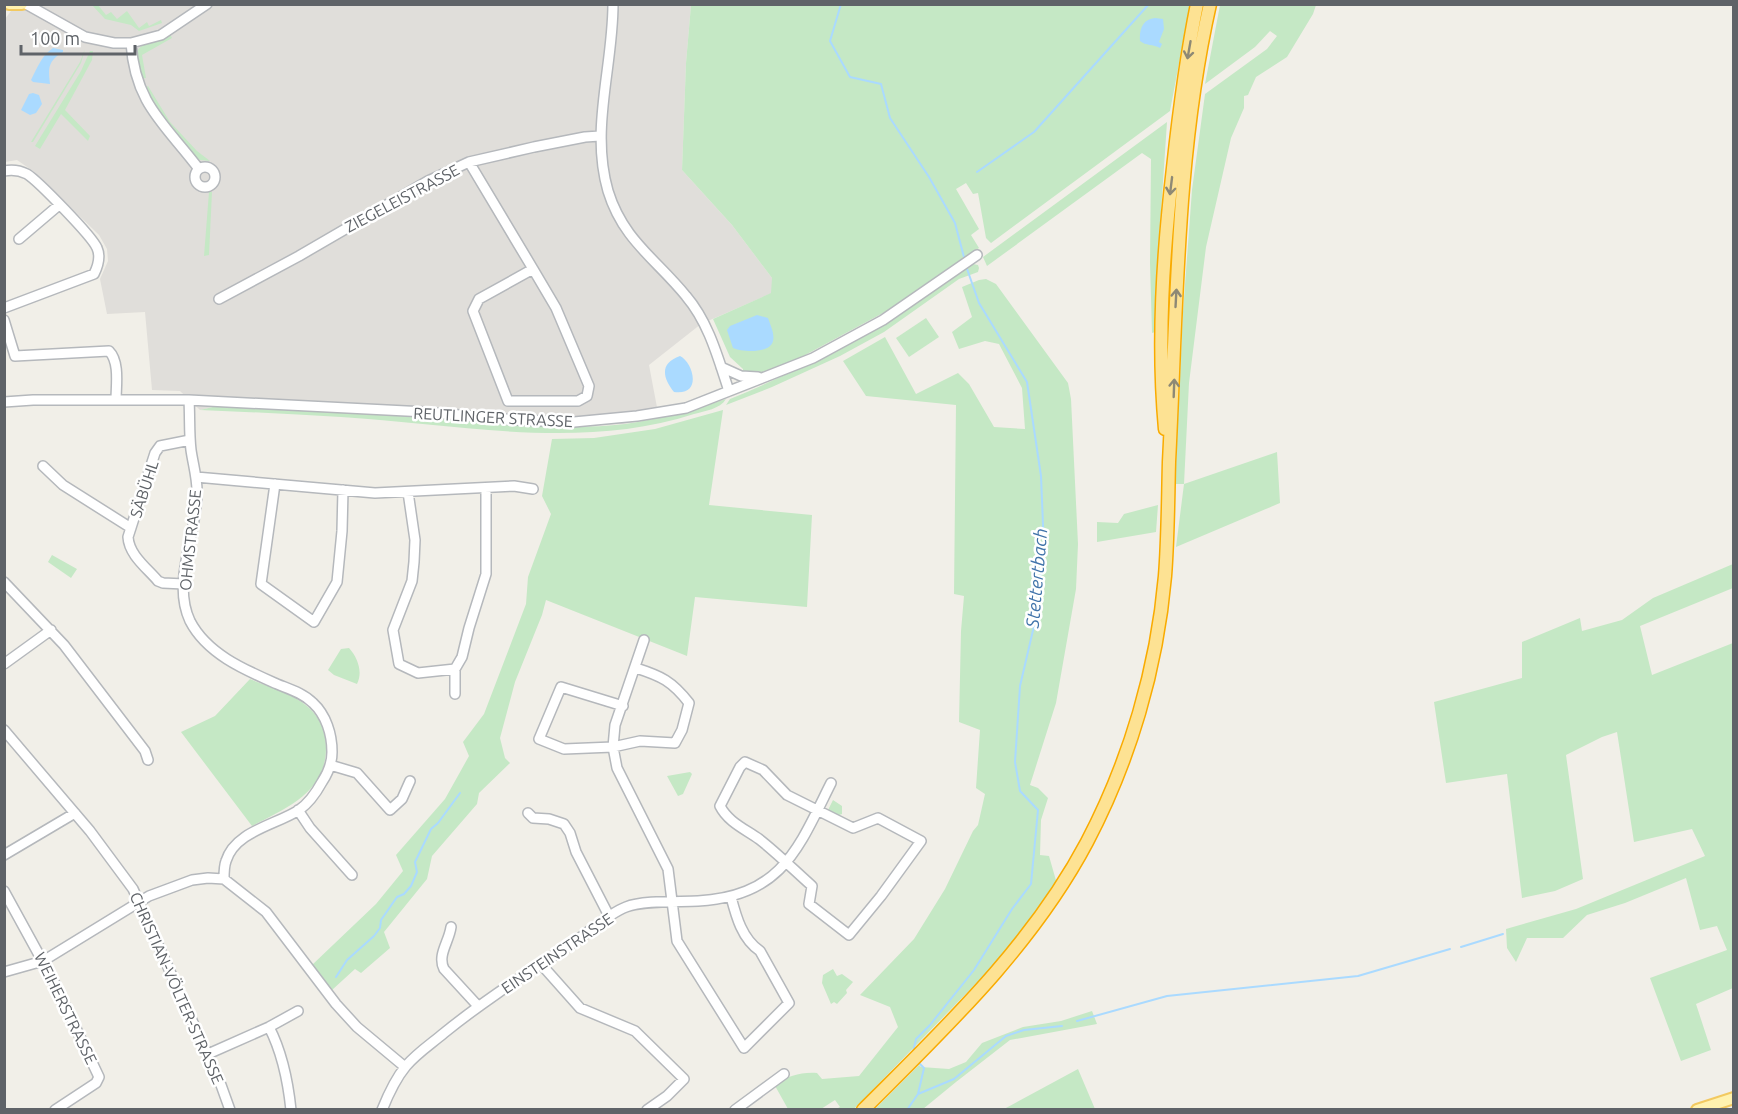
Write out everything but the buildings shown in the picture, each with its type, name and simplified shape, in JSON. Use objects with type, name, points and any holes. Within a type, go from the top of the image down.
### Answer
[{"type":"highway","points":[[1169,463],[1162,388],[1161,318],[1167,218],[1183,85],[1197,4]]},
{"type":"highway","points":[[863,1110],[972,999],[1033,927],[1087,842],[1112,788],[1133,731],[1148,679],[1165,578],[1179,247],[1191,113],[1210,4]]},
{"type":"main road","points":[[4,8],[9,5],[24,4]]},
{"type":"main road","points":[[1697,1110],[1734,1098]]},
{"type":"street","points":[[24,4],[85,37],[131,43],[161,35],[207,4]]},
{"type":"street","points":[[40,4],[51,18]]},
{"type":"street","points":[[613,4],[613,32],[600,136],[604,174],[612,203],[641,250],[686,295],[697,310],[729,391]]},
{"type":"street","points":[[131,43],[132,61],[139,87],[147,103],[157,119],[198,169]]},
{"type":"street","name":"ZIEGELEISTRASSE","points":[[219,299],[428,181],[469,162],[544,145],[600,136]]},
{"type":"street","points":[[469,162],[556,308],[589,386],[587,396],[578,402],[508,401],[473,311],[479,299],[532,269]]},
{"type":"street","points":[[4,171],[14,170],[26,174],[59,205],[89,235],[98,248],[99,261],[94,274],[4,308]]},
{"type":"street","points":[[19,239],[59,205]]},
{"type":"street","name":"REUTLINGER STRASSE","points":[[4,402],[189,400],[426,412],[516,420],[574,422],[607,420],[686,408],[813,358],[883,320],[977,255]]},
{"type":"street","points":[[4,320],[15,356],[109,351],[116,363],[116,400]]},
{"type":"street","points":[[721,367],[741,376],[766,377]]},
{"type":"street","name":"OHMSTRASSE","points":[[189,400],[190,440],[196,477],[197,508],[184,584],[186,610],[191,622],[215,650],[243,669],[301,694],[313,703],[323,714],[331,737],[330,765],[318,790],[298,810],[237,844],[226,861],[224,879]]},
{"type":"street","name":"SÄBÜHL","points":[[184,584],[158,581],[128,546],[131,528],[155,453],[160,446],[190,440]]},
{"type":"street","name":"SÄBÜHL","points":[[43,466],[70,490],[131,528]]},
{"type":"street","points":[[196,477],[375,493],[514,486],[533,489]]},
{"type":"street","points":[[275,484],[261,584],[314,622],[336,582],[342,531],[343,490]]},
{"type":"street","points":[[455,694],[455,669],[462,657],[486,574],[486,489]]},
{"type":"street","points":[[408,492],[415,543],[412,581],[393,630],[399,664],[418,673],[455,669]]},
{"type":"street","points":[[4,582],[64,645],[141,746],[148,760]]},
{"type":"street","points":[[4,664],[51,630]]},
{"type":"street","points":[[645,640],[615,725],[613,747],[617,768],[668,869],[677,941],[744,1048],[789,1003],[760,951],[753,946],[737,921],[730,897]]},
{"type":"street","points":[[623,706],[561,687],[539,739],[564,749],[613,747],[640,741],[675,743],[682,730],[689,703],[663,676],[636,668]]},
{"type":"street","name":"CHRISTIAN-VÖLTER-STRASSE","points":[[4,730],[75,813],[133,889],[230,1110]]},
{"type":"street","points":[[745,762],[763,770],[788,795],[853,828],[878,818],[921,841],[888,887],[849,934],[809,904],[812,886],[786,863],[758,838],[741,829],[723,812],[720,806],[740,767],[745,762]]},
{"type":"street","points":[[330,765],[357,773],[390,810],[402,798],[410,781]]},
{"type":"street","name":"EINSTEINSTRASSE","points":[[382,1110],[405,1067],[421,1051],[478,1006],[609,916],[634,905],[730,897],[756,888],[768,880],[786,863],[799,846],[831,783]]},
{"type":"street","points":[[298,810],[310,828],[352,875]]},
{"type":"street","points":[[4,855],[75,813]]},
{"type":"street","points":[[528,813],[533,818],[549,819],[564,824],[609,916]]},
{"type":"street","points":[[4,972],[43,961],[138,902],[192,880],[224,879],[266,912],[336,1004],[357,1027],[405,1067]]},
{"type":"street","name":"WEIHERSTRASSE","points":[[4,891],[43,961],[99,1077],[96,1083],[55,1110]]},
{"type":"street","points":[[451,927],[441,962],[444,969],[478,1006]]},
{"type":"street","points":[[540,963],[580,1008],[635,1031],[684,1079],[667,1096],[647,1110]]},
{"type":"street","points":[[207,1054],[269,1027],[298,1011]]},
{"type":"street","points":[[269,1027],[288,1082],[291,1110]]},
{"type":"street","points":[[735,1110],[784,1074]]},
{"type":"shaded area","points":[[31,5],[691,5],[686,63],[682,170],[732,225],[772,278],[772,293],[701,324],[649,365],[659,418],[623,424],[553,426],[342,411],[217,406],[200,410],[180,391],[152,390],[145,312],[107,314],[100,279],[108,261],[107,249],[99,235],[33,171],[17,160],[5,162],[5,19],[11,11],[26,10]]},
{"type":"green space","points":[[92,5],[98,5],[106,15],[111,12],[117,19],[127,11],[139,28],[147,22],[149,26],[161,20],[162,23],[139,31],[131,25],[105,19]]},
{"type":"green space","points":[[691,5],[1190,5],[1170,111],[991,243],[986,238],[978,193],[973,194],[966,183],[956,189],[979,229],[971,235],[979,248],[894,307],[783,367],[757,373],[743,373],[743,369],[730,357],[713,319],[771,293],[772,278],[732,225],[682,170],[686,63]]},
{"type":"green space","points":[[1220,5],[1316,5],[1287,57],[1256,77],[1248,95],[1244,96],[1244,108],[1231,138],[1206,247],[1189,383],[1184,484],[1175,484],[1183,312],[1192,190],[1205,94],[1267,49],[1277,36],[1270,31],[1255,47],[1205,84]]},
{"type":"green space","points":[[170,34],[172,38],[142,55],[146,78],[141,79],[136,60],[138,50],[150,41]]},
{"type":"green space","points":[[85,49],[81,63],[31,142],[80,62]]},
{"type":"green space","points":[[90,51],[93,51],[92,60],[65,110],[90,136],[88,141],[61,114],[40,149],[35,146],[81,71]]},
{"type":"green space","points":[[148,86],[170,122],[197,151],[210,161],[195,157],[166,125],[145,88]]},
{"type":"green space","points":[[1167,122],[1155,332],[1152,333],[1150,263],[1151,159],[1142,153],[987,266],[983,257]]},
{"type":"green space","points":[[209,192],[212,192],[209,255],[204,256]]},
{"type":"green space","points":[[973,264],[978,265],[978,272],[959,279],[884,332],[840,356],[726,405],[730,399],[794,371],[886,322]]},
{"type":"green space","points":[[986,279],[996,284],[1068,383],[1071,399],[1078,544],[1076,589],[1056,703],[1030,785],[1038,788],[1048,798],[1041,820],[1040,855],[1049,856],[1057,884],[1017,938],[988,971],[854,1109],[836,1109],[840,1107],[835,1100],[821,1109],[788,1109],[774,1084],[805,1073],[817,1073],[822,1079],[859,1076],[898,1027],[890,1007],[860,995],[914,939],[945,889],[978,825],[985,794],[976,788],[980,730],[959,722],[964,596],[954,594],[956,405],[866,396],[843,361],[885,337],[916,394],[958,373],[969,384],[994,427],[1025,429],[1022,388],[999,344],[985,341],[959,349],[952,332],[972,317],[962,287]]},
{"type":"green space","points":[[926,318],[939,337],[909,357],[896,338]]},
{"type":"green space","points":[[726,399],[712,409],[651,425],[607,431],[563,433],[474,429],[341,417],[200,410],[217,406],[245,407],[580,427],[650,420]]},
{"type":"green space","points":[[723,410],[709,505],[812,515],[807,607],[695,597],[687,656],[546,600],[515,682],[500,738],[505,758],[510,763],[479,793],[477,804],[432,856],[427,879],[384,932],[390,948],[361,973],[355,969],[332,990],[312,965],[376,904],[403,871],[396,855],[445,799],[469,756],[463,742],[484,714],[526,604],[528,577],[551,514],[542,496],[552,439],[594,438],[655,429]]},
{"type":"green space","points":[[1277,452],[1280,503],[1176,547],[1184,484]]},
{"type":"green space","points":[[1158,505],[1156,532],[1097,542],[1097,522],[1118,523],[1124,514]]},
{"type":"green space","points":[[52,555],[77,569],[71,578],[48,562]]},
{"type":"green space","points":[[1733,564],[1733,588],[1640,626],[1652,675],[1733,643],[1733,988],[1696,1004],[1711,1050],[1681,1061],[1650,978],[1727,950],[1717,926],[1700,930],[1686,878],[1625,903],[1587,915],[1563,938],[1527,938],[1516,962],[1507,948],[1506,929],[1576,909],[1705,856],[1692,829],[1634,842],[1617,732],[1602,737],[1566,755],[1583,879],[1555,891],[1522,898],[1507,774],[1446,783],[1434,702],[1522,678],[1522,642],[1580,618],[1582,631],[1622,620],[1653,598]]},
{"type":"green space","points":[[349,648],[359,665],[360,675],[357,684],[334,675],[328,670],[341,649]]},
{"type":"green space","points":[[250,679],[288,694],[308,707],[322,725],[326,748],[324,764],[312,788],[278,813],[252,826],[181,732],[215,716]]},
{"type":"green space","points":[[690,772],[692,774],[683,794],[678,796],[667,776]]},
{"type":"green space","points":[[833,800],[842,806],[842,814],[836,816],[827,812]]},
{"type":"green space","points":[[833,969],[837,976],[842,974],[853,982],[837,1004],[834,1002],[831,1004],[822,983],[823,975]]},
{"type":"green space","points":[[1092,1011],[1097,1024],[1010,1040],[923,1109],[875,1109],[919,1065],[949,1069],[966,1062],[982,1043],[1023,1027],[1061,1021]]},
{"type":"green space","points":[[1078,1069],[1095,1109],[1004,1109]]},
{"type":"water","points":[[1163,19],[1164,29],[1159,42],[1162,44],[1160,48],[1140,41],[1143,25],[1147,20]]},
{"type":"water","points":[[53,48],[63,50],[63,52],[50,65],[50,84],[33,82],[31,80],[40,62]]},
{"type":"water","points":[[29,94],[39,95],[42,104],[36,113],[30,115],[21,110]]},
{"type":"water","points":[[757,315],[768,318],[773,335],[771,345],[755,351],[733,348],[727,330],[730,326]]},
{"type":"water","points":[[680,356],[689,365],[693,378],[692,384],[683,392],[674,392],[667,381],[665,371],[669,362]]},
{"type":"waterway","name":"Stettertbach","points":[[841,4],[830,41],[850,77],[881,84],[890,118],[929,177],[955,223],[965,261]]},
{"type":"waterway","points":[[977,172],[1034,132],[1149,4]]},
{"type":"waterway","name":"Stettertbach","points":[[913,1052],[916,1039],[974,970],[1012,909],[1031,884],[1038,810],[1020,791],[1015,762],[1020,686],[1034,626],[1044,549],[1041,476],[1027,382],[979,303],[966,266]]},
{"type":"waterway","points":[[336,977],[347,960],[374,936],[380,928],[381,920],[397,897],[404,894],[411,886],[417,872],[415,862],[431,829],[460,793]]},
{"type":"waterway","points":[[1461,947],[1503,934]]},
{"type":"waterway","points":[[1077,1021],[1167,996],[1358,976],[1450,949]]},
{"type":"waterway","points":[[918,1094],[954,1079],[1006,1036],[1024,1030],[1062,1026]]},
{"type":"waterway","name":"Stettertbach","points":[[907,1110],[918,1094],[924,1068],[918,1062]]}]
